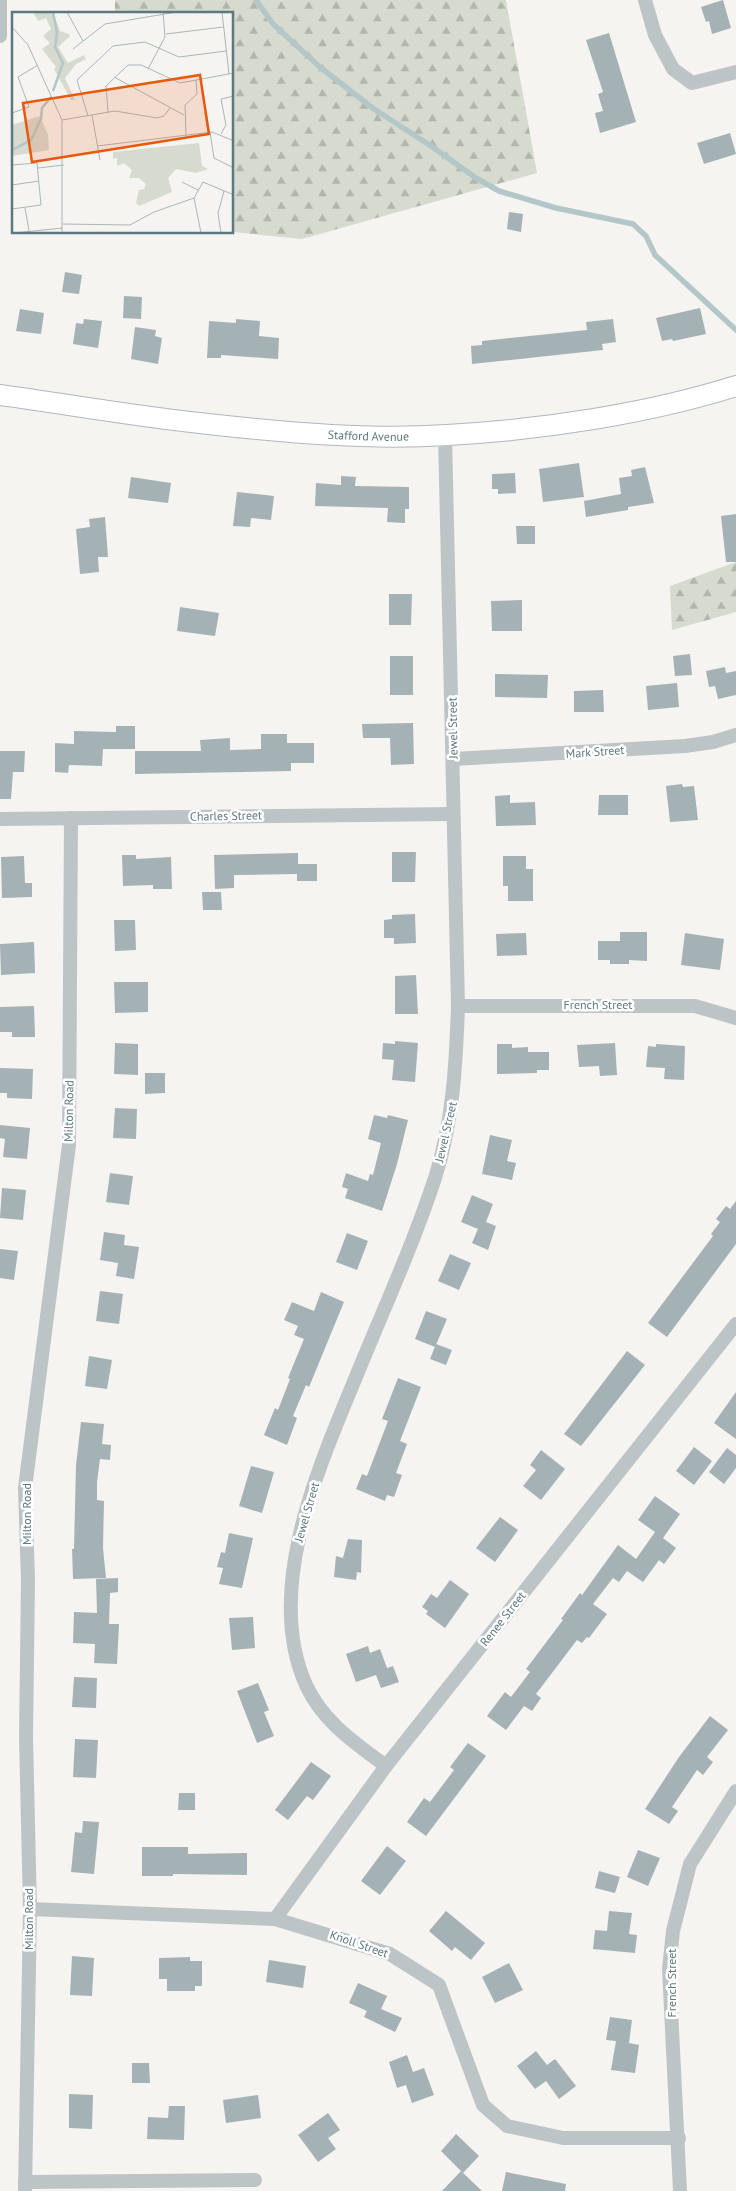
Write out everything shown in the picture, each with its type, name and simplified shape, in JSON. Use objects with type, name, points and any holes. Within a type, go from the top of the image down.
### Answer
[{"type":"main road","name":"Stafford Avenue","points":[[0,395],[215,425],[347,435],[445,435],[620,414],[705,396],[736,386]]},
{"type":"street","points":[[0,0],[0,35]]},
{"type":"street","points":[[645,0],[655,35],[673,69],[692,83],[736,72]]},
{"type":"street","name":"Jewel Street","points":[[386,1766],[335,1726],[320,1709],[306,1684],[293,1631],[292,1590],[296,1549],[307,1505],[323,1458],[423,1209],[442,1154],[453,1100],[458,1006],[453,814],[454,759],[445,435]]},
{"type":"street","name":"Mark Street","points":[[454,759],[676,746],[713,742],[736,736]]},
{"type":"street","name":"Charles Street","points":[[0,819],[453,814]]},
{"type":"street","name":"Milton Road","points":[[25,2187],[30,1908],[26,1738],[28,1580],[25,1488],[69,1145],[71,818]]},
{"type":"street","name":"French Street","points":[[458,1006],[694,1006],[736,1018]]},
{"type":"street","name":"Renee Street","points":[[276,1919],[386,1766],[736,1324]]},
{"type":"street","name":"French Street","points":[[680,2191],[679,2138],[669,1969],[673,1931],[690,1864],[736,1791]]},
{"type":"street","name":"Knoll Street","points":[[30,1908],[276,1919],[390,1954],[439,1986],[483,2105],[507,2126],[563,2138],[679,2138]]},
{"type":"street","points":[[25,2187],[255,2180]]},
{"type":"green space","points":[[115,0],[506,0],[537,173],[302,239],[234,232],[234,12],[115,12]]},
{"type":"green space","points":[[736,562],[736,612],[672,630],[670,586]]},
{"type":"building","points":[[723,0],[731,28],[712,34],[709,21],[706,22],[701,7]]},
{"type":"building","points":[[609,33],[636,122],[600,133],[595,113],[603,111],[598,94],[603,92],[586,40]]},
{"type":"building","points":[[730,133],[736,154],[704,164],[697,143]]},
{"type":"building","points":[[509,212],[523,214],[521,232],[507,229]]},
{"type":"building","points":[[65,272],[82,275],[79,294],[62,292]]},
{"type":"building","points":[[124,296],[142,297],[141,319],[123,318]]},
{"type":"building","points":[[700,308],[706,334],[673,341],[672,339],[662,341],[656,318]]},
{"type":"building","points":[[20,309],[44,313],[41,334],[16,331]]},
{"type":"building","points":[[84,319],[102,321],[98,348],[73,344],[76,323],[83,324]]},
{"type":"building","points":[[236,319],[260,321],[259,336],[279,338],[278,359],[221,355],[221,358],[207,358],[209,321],[236,323]]},
{"type":"building","points":[[613,319],[616,342],[602,344],[603,350],[472,364],[471,346],[482,345],[482,341],[587,330],[586,322]]},
{"type":"building","points":[[135,327],[156,330],[155,336],[162,338],[158,364],[131,359]]},
{"type":"building","points":[[579,463],[584,497],[543,502],[539,469]]},
{"type":"building","points":[[645,467],[654,503],[628,507],[628,510],[586,517],[584,501],[621,494],[619,478],[632,476],[631,470]]},
{"type":"building","points":[[515,473],[516,493],[498,494],[498,489],[492,489],[492,474]]},
{"type":"building","points":[[341,476],[356,477],[355,486],[409,487],[409,509],[405,509],[405,523],[387,522],[388,508],[315,506],[316,483],[341,485]]},
{"type":"building","points":[[131,477],[171,483],[168,503],[128,498]]},
{"type":"building","points":[[237,492],[274,496],[271,520],[251,518],[250,527],[233,526]]},
{"type":"building","points":[[736,514],[736,562],[726,562],[721,516]]},
{"type":"building","points":[[105,517],[108,557],[98,557],[99,572],[80,574],[76,529],[90,527],[89,519]]},
{"type":"building","points":[[516,526],[535,526],[535,544],[517,544]]},
{"type":"building","points":[[389,594],[412,594],[411,625],[389,625]]},
{"type":"building","points":[[522,600],[522,631],[492,631],[491,601]]},
{"type":"building","points":[[180,607],[219,613],[215,636],[177,631]]},
{"type":"building","points":[[690,654],[692,675],[675,676],[673,656]]},
{"type":"building","points":[[390,656],[413,656],[413,695],[390,695]]},
{"type":"building","points":[[725,667],[726,673],[736,671],[736,695],[718,699],[715,686],[709,687],[706,671]]},
{"type":"building","points":[[495,674],[548,675],[547,698],[495,697]]},
{"type":"building","points":[[677,683],[679,707],[648,710],[646,686]]},
{"type":"building","points":[[603,690],[604,712],[574,712],[574,691]]},
{"type":"building","points":[[413,723],[414,764],[391,765],[390,738],[363,738],[362,724]]},
{"type":"building","points":[[116,726],[135,726],[135,749],[103,749],[102,766],[69,765],[68,773],[55,772],[55,743],[74,744],[74,731],[116,732]]},
{"type":"building","points":[[261,734],[287,734],[287,743],[314,743],[314,763],[291,763],[291,771],[135,774],[135,751],[201,751],[200,740],[230,738],[230,750],[261,749]]},
{"type":"building","points":[[0,751],[25,751],[24,772],[13,772],[11,799],[0,799]]},
{"type":"building","points":[[682,784],[683,787],[694,786],[698,820],[670,822],[666,786]]},
{"type":"building","points":[[510,795],[510,803],[535,802],[536,825],[496,826],[495,796]]},
{"type":"building","points":[[599,795],[628,795],[628,815],[598,815]]},
{"type":"building","points":[[392,852],[416,852],[415,882],[392,882]]},
{"type":"building","points":[[298,853],[298,864],[317,864],[317,881],[297,881],[297,874],[234,875],[234,888],[215,889],[214,855]]},
{"type":"building","points":[[122,855],[136,855],[136,859],[171,857],[172,889],[153,889],[153,885],[123,886]]},
{"type":"building","points":[[24,856],[25,883],[32,883],[32,897],[2,898],[1,857]]},
{"type":"building","points":[[503,856],[526,856],[526,869],[533,869],[533,901],[508,901],[508,886],[503,886]]},
{"type":"building","points":[[202,892],[221,892],[222,910],[203,910]]},
{"type":"building","points":[[415,914],[416,943],[394,944],[394,938],[384,938],[384,920],[392,919],[392,915]]},
{"type":"building","points":[[114,920],[135,920],[136,950],[115,951]]},
{"type":"building","points":[[620,932],[647,932],[647,961],[629,960],[629,964],[610,964],[610,960],[598,960],[598,941],[620,941]]},
{"type":"building","points":[[526,933],[527,955],[497,956],[496,934]]},
{"type":"building","points":[[685,933],[724,939],[720,970],[681,965]]},
{"type":"building","points":[[34,942],[35,973],[1,975],[0,944]]},
{"type":"building","points":[[416,975],[418,1014],[395,1014],[395,976]]},
{"type":"building","points":[[114,982],[148,982],[148,1012],[115,1013]]},
{"type":"building","points":[[34,1006],[35,1037],[12,1037],[12,1032],[0,1032],[0,1007]]},
{"type":"building","points":[[395,1041],[418,1043],[415,1082],[392,1080],[394,1060],[382,1059],[383,1043],[395,1044]]},
{"type":"building","points":[[115,1043],[138,1044],[138,1075],[114,1074]]},
{"type":"building","points":[[615,1043],[617,1075],[600,1076],[599,1066],[579,1067],[577,1045]]},
{"type":"building","points":[[497,1044],[512,1044],[512,1048],[528,1047],[528,1052],[549,1052],[549,1070],[537,1070],[537,1073],[497,1074]]},
{"type":"building","points":[[656,1044],[685,1046],[684,1080],[664,1079],[665,1068],[646,1067],[648,1046],[656,1047]]},
{"type":"building","points":[[0,1068],[33,1069],[32,1099],[7,1098],[7,1093],[0,1093]]},
{"type":"building","points":[[145,1073],[165,1073],[165,1093],[145,1094]]},
{"type":"building","points":[[115,1108],[137,1109],[136,1139],[113,1138]]},
{"type":"building","points":[[374,1115],[387,1118],[388,1115],[408,1120],[397,1164],[382,1211],[345,1198],[348,1189],[342,1187],[346,1173],[368,1181],[370,1174],[373,1175],[381,1143],[368,1139]]},
{"type":"building","points":[[0,1125],[30,1128],[27,1159],[3,1157],[5,1139],[0,1138]]},
{"type":"building","points":[[490,1135],[512,1140],[507,1161],[516,1163],[512,1180],[482,1174]]},
{"type":"building","points":[[110,1173],[133,1176],[129,1205],[106,1202]]},
{"type":"building","points":[[2,1188],[26,1190],[23,1220],[0,1218]]},
{"type":"building","points":[[472,1195],[493,1204],[486,1222],[496,1226],[488,1250],[472,1243],[478,1229],[461,1222]]},
{"type":"building","points":[[736,1201],[736,1244],[667,1337],[648,1323],[713,1236],[711,1234],[720,1222],[716,1219],[726,1206],[730,1209]]},
{"type":"building","points":[[104,1232],[125,1235],[124,1245],[139,1247],[134,1279],[116,1276],[118,1263],[100,1260]]},
{"type":"building","points":[[347,1233],[368,1241],[357,1270],[336,1262]]},
{"type":"building","points":[[0,1249],[18,1251],[14,1280],[0,1278]]},
{"type":"building","points":[[450,1254],[471,1263],[459,1290],[438,1281]]},
{"type":"building","points":[[100,1291],[123,1294],[119,1324],[96,1321]]},
{"type":"building","points":[[321,1292],[344,1302],[309,1387],[306,1385],[293,1416],[297,1418],[287,1445],[264,1435],[275,1408],[278,1410],[290,1379],[288,1378],[304,1339],[294,1335],[298,1326],[284,1320],[292,1302],[314,1311]]},
{"type":"building","points":[[426,1311],[447,1319],[435,1347],[415,1339]]},
{"type":"building","points":[[436,1344],[452,1350],[446,1365],[430,1359]]},
{"type":"building","points":[[627,1351],[645,1365],[581,1446],[564,1434]]},
{"type":"building","points":[[89,1356],[112,1360],[107,1389],[85,1386]]},
{"type":"building","points":[[398,1378],[421,1387],[400,1441],[407,1444],[396,1473],[402,1475],[394,1497],[387,1495],[385,1501],[356,1489],[362,1474],[367,1476],[388,1421],[382,1419]]},
{"type":"building","points":[[736,1392],[736,1439],[714,1423]]},
{"type":"building","points":[[81,1422],[104,1424],[102,1444],[111,1445],[110,1460],[100,1459],[97,1482],[97,1500],[104,1501],[103,1548],[106,1578],[73,1579],[72,1549],[74,1549],[76,1465]]},
{"type":"building","points":[[694,1447],[712,1461],[694,1485],[676,1471]]},
{"type":"building","points":[[727,1448],[736,1455],[736,1468],[724,1484],[709,1472]]},
{"type":"building","points":[[541,1450],[565,1469],[541,1500],[523,1486],[536,1470],[530,1465]]},
{"type":"building","points":[[251,1466],[274,1472],[262,1513],[239,1506]]},
{"type":"building","points":[[655,1496],[680,1514],[663,1538],[676,1548],[664,1564],[659,1560],[643,1582],[627,1571],[619,1582],[613,1578],[593,1604],[607,1614],[589,1638],[587,1637],[582,1643],[577,1640],[536,1694],[541,1698],[532,1711],[524,1706],[506,1730],[487,1716],[505,1692],[511,1697],[530,1672],[526,1669],[563,1620],[561,1619],[580,1593],[582,1595],[618,1545],[636,1559],[655,1532],[638,1520]]},
{"type":"building","points":[[500,1517],[518,1530],[495,1562],[476,1548]]},
{"type":"building","points":[[229,1533],[253,1538],[242,1588],[219,1584],[223,1568],[217,1567],[221,1552],[225,1553]]},
{"type":"building","points":[[348,1539],[362,1540],[361,1573],[357,1572],[356,1580],[334,1577],[336,1556],[343,1558]]},
{"type":"building","points":[[118,1578],[118,1592],[110,1593],[109,1624],[119,1624],[117,1664],[94,1663],[95,1644],[73,1643],[74,1612],[97,1613],[96,1579]]},
{"type":"building","points":[[450,1580],[469,1594],[445,1628],[426,1614],[428,1611],[422,1607],[431,1594],[437,1598]]},
{"type":"building","points":[[253,1617],[255,1648],[232,1650],[229,1618]]},
{"type":"building","points":[[368,1646],[370,1653],[380,1649],[387,1668],[393,1666],[399,1682],[381,1688],[376,1675],[356,1682],[346,1654]]},
{"type":"building","points":[[74,1677],[97,1678],[96,1708],[72,1707]]},
{"type":"building","points":[[258,1683],[269,1710],[264,1712],[274,1736],[257,1743],[237,1691]]},
{"type":"building","points":[[710,1716],[728,1730],[707,1757],[713,1762],[703,1775],[697,1770],[672,1807],[678,1811],[669,1824],[645,1809],[679,1757]]},
{"type":"building","points":[[75,1739],[98,1740],[96,1778],[73,1777]]},
{"type":"building","points":[[468,1743],[486,1756],[426,1836],[407,1822],[424,1798],[430,1802],[454,1770],[450,1767]]},
{"type":"building","points":[[311,1762],[331,1776],[313,1800],[307,1796],[288,1820],[275,1810]]},
{"type":"building","points":[[179,1793],[195,1793],[195,1810],[178,1810]]},
{"type":"building","points":[[83,1821],[99,1822],[94,1874],[71,1872],[75,1832],[82,1833]]},
{"type":"building","points":[[387,1846],[406,1861],[380,1895],[361,1881]]},
{"type":"building","points":[[142,1847],[188,1847],[188,1854],[247,1853],[247,1875],[173,1874],[173,1876],[142,1876]]},
{"type":"building","points":[[638,1850],[660,1858],[648,1886],[627,1877]]},
{"type":"building","points":[[599,1871],[620,1877],[615,1893],[595,1888]]},
{"type":"building","points":[[446,1911],[485,1943],[471,1960],[455,1947],[452,1951],[429,1931]]},
{"type":"building","points":[[609,1911],[632,1913],[629,1934],[637,1935],[635,1953],[593,1949],[595,1930],[607,1931]]},
{"type":"building","points":[[72,1956],[94,1958],[92,1996],[70,1995]]},
{"type":"building","points":[[190,1957],[190,1961],[202,1961],[202,1986],[195,1986],[195,1991],[167,1991],[167,1979],[159,1979],[159,1958]]},
{"type":"building","points":[[269,1960],[306,1966],[303,1988],[266,1982]]},
{"type":"building","points":[[509,1963],[523,1990],[495,2003],[482,1977]]},
{"type":"building","points":[[358,1983],[387,1996],[381,2009],[402,2018],[395,2032],[364,2017],[367,2011],[349,2003]]},
{"type":"building","points":[[610,2017],[632,2020],[629,2043],[639,2045],[635,2073],[611,2070],[616,2041],[606,2040]]},
{"type":"building","points":[[536,2051],[547,2065],[555,2059],[576,2086],[559,2099],[546,2081],[535,2089],[517,2066]]},
{"type":"building","points":[[407,2055],[413,2072],[424,2068],[434,2095],[412,2103],[406,2085],[397,2088],[389,2062]]},
{"type":"building","points":[[132,2063],[149,2063],[150,2083],[132,2083]]},
{"type":"building","points":[[69,2094],[93,2095],[92,2129],[69,2128]]},
{"type":"building","points":[[258,2095],[261,2118],[226,2123],[223,2100]]},
{"type":"building","points":[[169,2106],[185,2106],[184,2140],[147,2139],[148,2117],[168,2118]]},
{"type":"building","points":[[328,2113],[340,2130],[328,2138],[336,2149],[318,2162],[298,2135]]},
{"type":"building","points":[[456,2134],[479,2156],[463,2173],[441,2151]]},
{"type":"building","points":[[461,2171],[482,2191],[442,2191]]},
{"type":"building","points":[[506,2172],[566,2184],[565,2191],[502,2191]]},
{"type":"waterway","points":[[256,0],[273,24],[321,68],[374,109],[476,178],[499,191],[556,208],[633,224],[646,236],[655,255],[736,330]]}]
